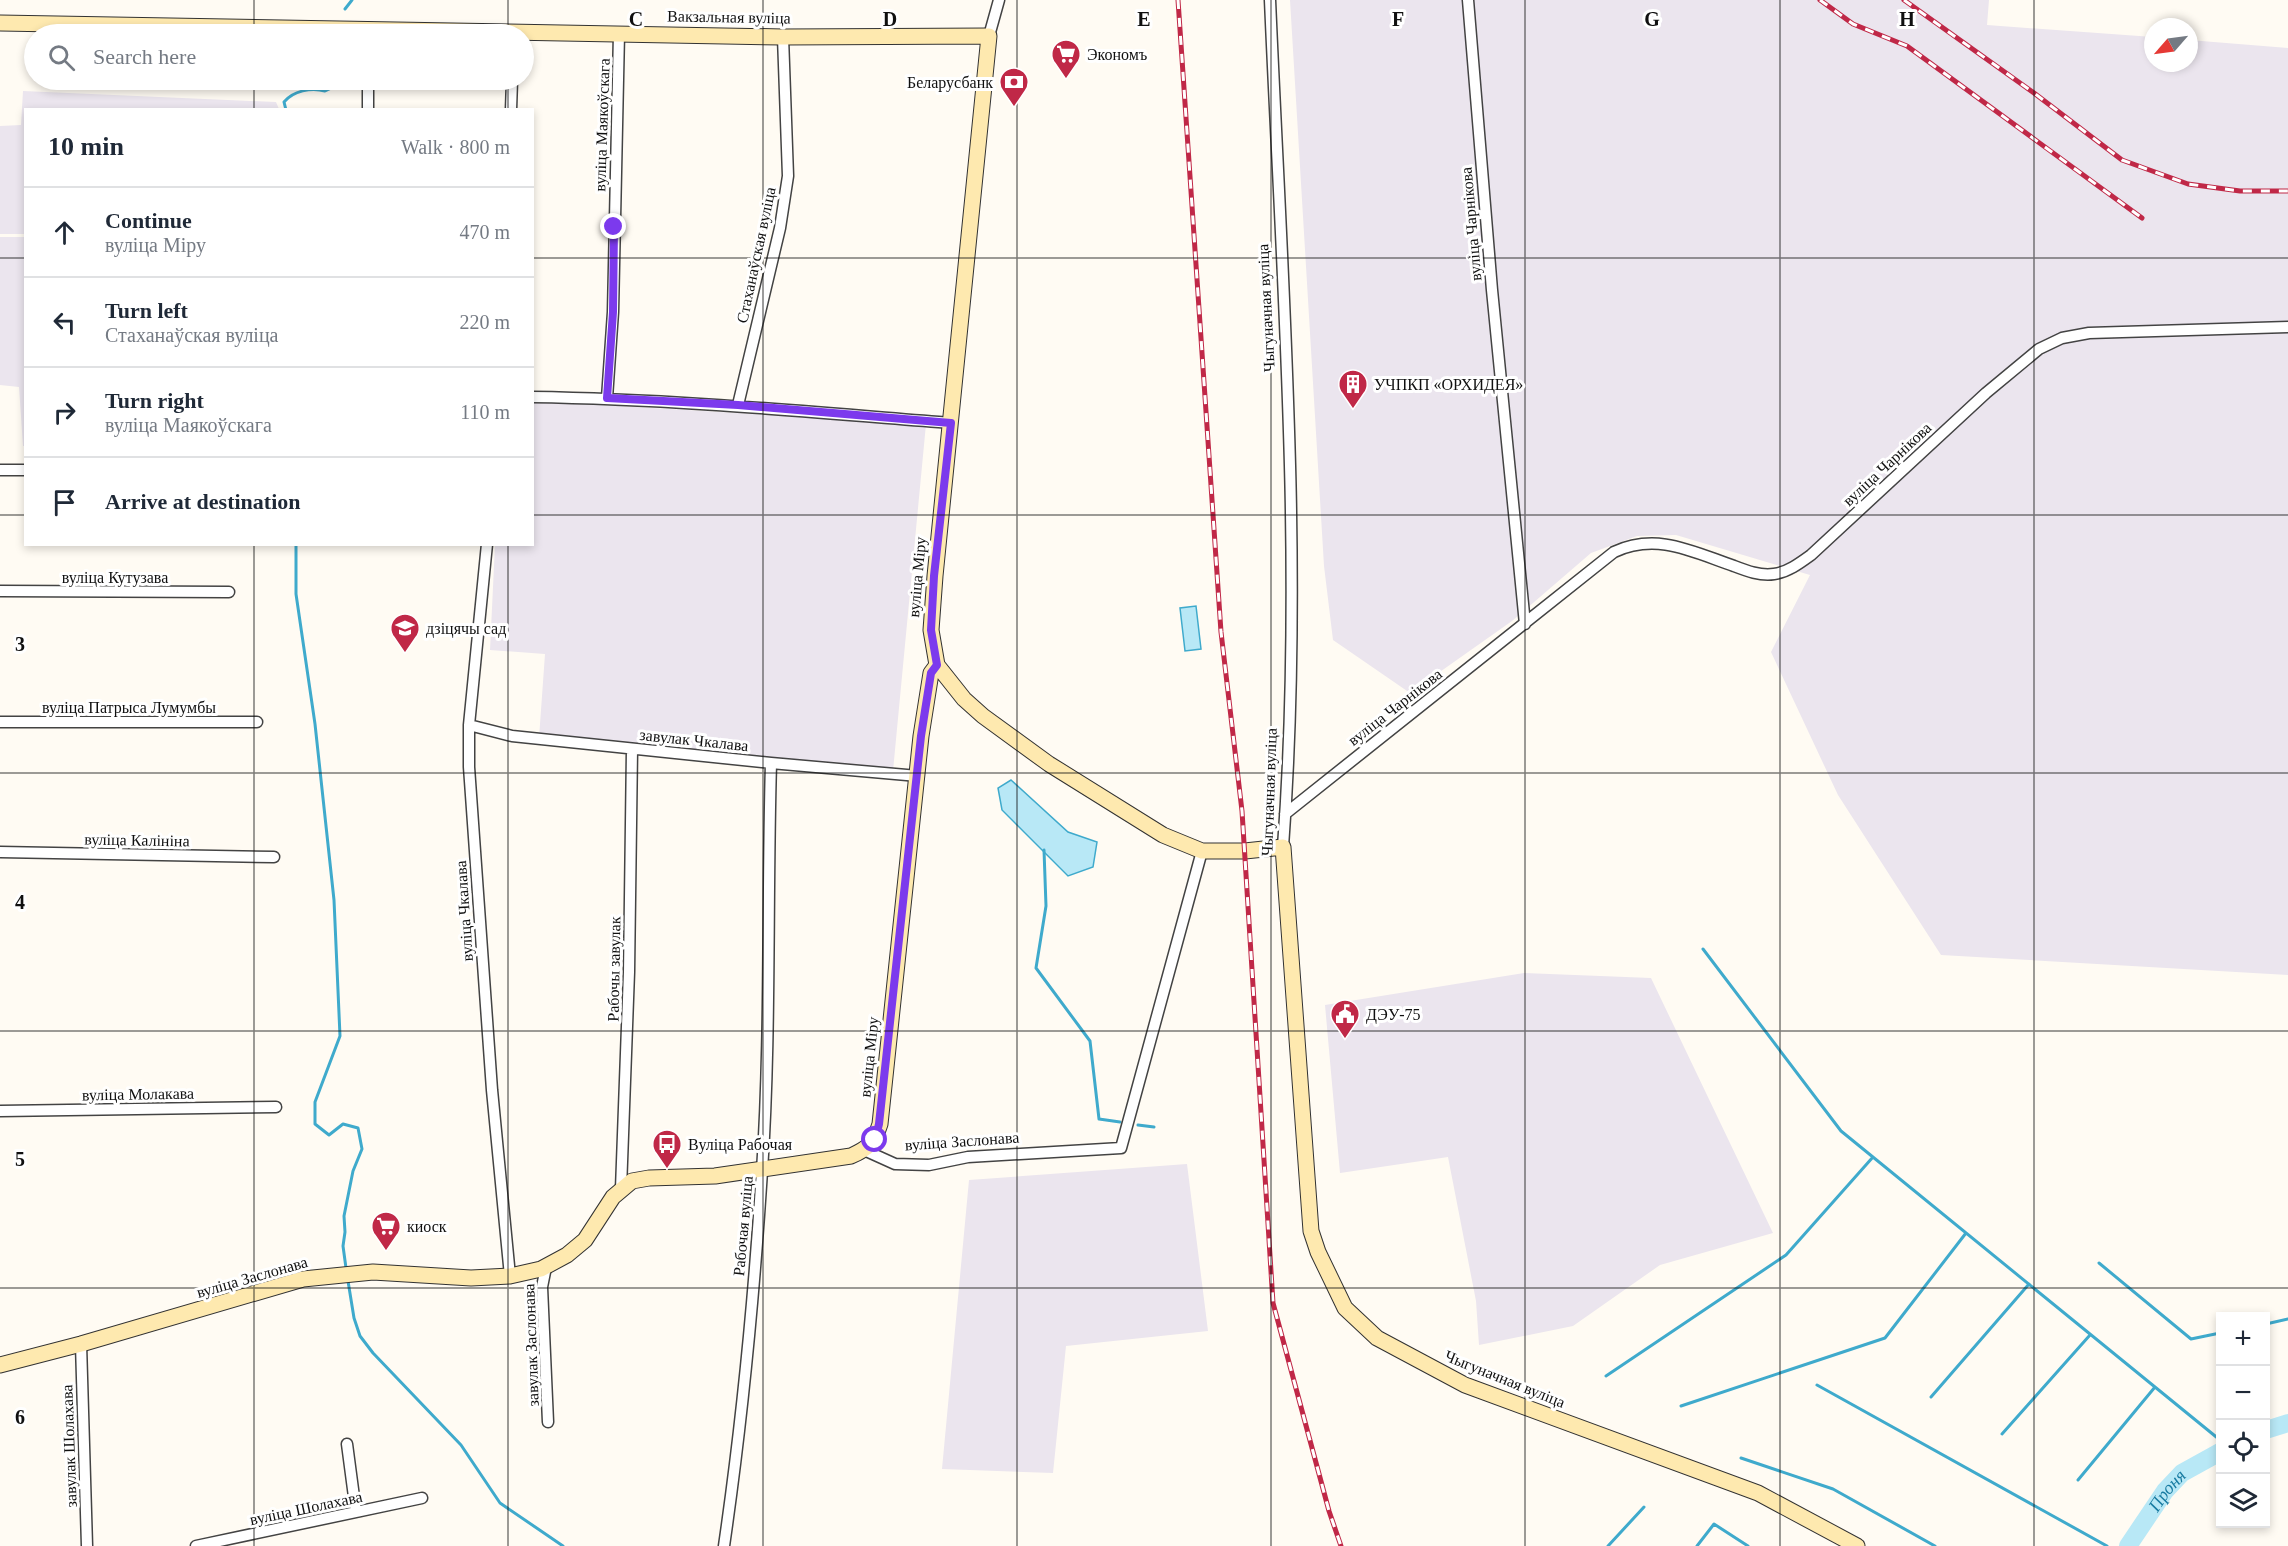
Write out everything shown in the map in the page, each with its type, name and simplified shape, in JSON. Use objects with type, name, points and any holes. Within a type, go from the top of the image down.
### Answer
[{"type":"street","name":"вуліца Міру","points":[[864,1150],[875,1140],[879,1124],[921,736],[931,673],[937,665],[931,630],[934,576],[951,423],[979,120],[989,36],[999,0]]},
{"type":"street","name":"Чыгуначная вуліца","points":[[1270,0],[1292,535],[1292,636],[1283,847],[1311,1231],[1318,1252],[1345,1308],[1377,1338],[1465,1385],[1758,1493],[1857,1546]]},
{"type":"street","name":"вуліца Чарнікова","points":[[1468,0],[1492,290],[1525,624]]},
{"type":"street","name":"Вакзальная вуліца","points":[[0,23],[41,24]]},
{"type":"street","name":"Вакзальная вуліца","points":[[534,34],[619,33],[783,37],[989,36]]},
{"type":"street","name":"вуліца Маякоўскага","points":[[607,398],[613,312],[619,33]]},
{"type":"street","name":"Стаханаўская вуліца","points":[[738,405],[780,228],[788,176],[783,37]]},
{"type":"street","points":[[368,90],[368,108]]},
{"type":"street","points":[[511,108],[512,90]]},
{"type":"street","name":"вуліца Чарнікова","points":[[1285,814],[1614,552],[1630,545],[1670,544],[1755,574],[1776,574],[1794,567],[1811,555],[1986,393],[2039,349],[2062,338],[2090,333],[2288,327]]},
{"type":"street","points":[[534,397],[607,398],[738,405],[951,423]]},
{"type":"street","points":[[0,470],[24,470]]},
{"type":"street","name":"вуліца Чкалава","points":[[487,546],[469,725],[471,810],[492,1090],[510,1276]]},
{"type":"street","name":"вуліца Кутузава","points":[[0,591],[229,592]]},
{"type":"street","points":[[937,665],[949,682],[976,710],[1049,764],[1164,835],[1202,850],[1253,851],[1283,847]]},
{"type":"street","name":"вуліца Патрыса Лумумбы","points":[[0,722],[257,722]]},
{"type":"street","name":"завулак Чкалава","points":[[469,725],[512,736],[918,776]]},
{"type":"street","name":"Рабочы завулак","points":[[621,1189],[629,972],[632,749]]},
{"type":"street","name":"Рабочая вуліца","points":[[724,1546],[740,1431],[762,1170],[771,763]]},
{"type":"street","name":"вуліца Заслонава","points":[[864,1150],[895,1164],[929,1165],[968,1157],[1121,1148],[1202,850]]},
{"type":"street","name":"вуліца Калініна","points":[[0,852],[274,857]]},
{"type":"street","name":"вуліца Молакава","points":[[0,1111],[276,1107]]},
{"type":"street","points":[[621,1189],[632,1181],[650,1178],[715,1176],[762,1170],[851,1156],[864,1150]]},
{"type":"street","name":"вуліца Заслонава","points":[[0,1365],[81,1344],[303,1279],[373,1272],[471,1278],[510,1276],[546,1267],[567,1255],[585,1240],[613,1197],[621,1189]]},
{"type":"street","name":"завулак Заслонава","points":[[546,1267],[542,1287],[549,1422]]},
{"type":"street","name":"завулак Шолахава","points":[[81,1344],[87,1546]]},
{"type":"street","points":[[347,1444],[356,1512]]},
{"type":"street","name":"вуліца Шолахава","points":[[196,1546],[422,1498]]},
{"type":"shaded area","points":[[1290,0],[1989,0],[1987,25],[2144,36],[2144,72],[2198,72],[2198,41],[2288,48],[2288,975],[1941,955],[1838,795],[1771,652],[1810,575],[1676,535],[1637,536],[1591,553],[1512,621],[1410,693],[1333,640],[1324,566]]},
{"type":"shaded area","points":[[23,91],[276,102],[279,108],[24,108],[24,234],[0,234],[0,126],[21,125]]},
{"type":"shaded area","points":[[0,237],[24,237],[24,446],[19,387],[0,385]]},
{"type":"shaded area","points":[[534,401],[926,424],[893,771],[539,738],[545,654],[490,650],[495,546],[534,546]]},
{"type":"shaded area","points":[[1524,973],[1651,978],[1773,1233],[1660,1265],[1573,1326],[1479,1345],[1476,1301],[1448,1157],[1340,1173],[1325,1005]]},
{"type":"shaded area","points":[[1187,1164],[1208,1331],[1066,1346],[1053,1473],[942,1469],[969,1180]]},
{"type":"water","points":[[1196,606],[1201,649],[1185,651],[1180,608]]},
{"type":"water","points":[[1011,780],[1068,832],[1097,842],[1093,867],[1068,876],[1002,810],[998,788]]},
{"type":"waterway","points":[[345,9],[352,0]]},
{"type":"waterway","points":[[286,108],[284,102],[288,98],[308,90]]},
{"type":"waterway","points":[[308,90],[320,90]]},
{"type":"waterway","points":[[320,90],[327,90]]},
{"type":"waterway","points":[[296,546],[296,594],[315,724],[334,900],[340,1036],[315,1102],[315,1124],[329,1135],[343,1124],[358,1128],[362,1149],[353,1171],[344,1216],[343,1246],[346,1268]]},
{"type":"waterway","points":[[1044,850],[1046,906],[1036,968],[1090,1041],[1099,1119],[1120,1122]]},
{"type":"waterway","points":[[1703,949],[1841,1131],[2216,1437]]},
{"type":"waterway","points":[[1138,1125],[1154,1127]]},
{"type":"waterway","points":[[1606,1376],[1786,1255],[1873,1157]]},
{"type":"waterway","points":[[1681,1406],[1885,1338],[1966,1233]]},
{"type":"waterway","points":[[2099,1263],[2191,1339],[2216,1334]]},
{"type":"waterway","points":[[348,1281],[354,1318],[360,1336],[373,1353],[461,1445],[500,1503],[563,1546]]},
{"type":"waterway","points":[[1931,1397],[2029,1284]]},
{"type":"waterway","points":[[2270,1323],[2288,1319]]},
{"type":"waterway","points":[[2002,1434],[2090,1335]]},
{"type":"waterway","points":[[1817,1385],[2107,1546]]},
{"type":"waterway","points":[[2078,1480],[2155,1387]]},
{"type":"waterway","name":"Проня","points":[[2270,1429],[2288,1423]]},
{"type":"waterway","name":"Проня","points":[[2128,1546],[2165,1491],[2182,1473],[2216,1454]]},
{"type":"waterway","points":[[1741,1458],[1833,1489],[1935,1546]]},
{"type":"waterway","points":[[1608,1546],[1644,1507]]},
{"type":"waterway","points":[[1697,1546],[1714,1524],[1748,1546]]},
{"type":"railway","points":[[1178,0],[1221,632],[1242,811],[1273,1303],[1329,1511],[1341,1546]]},
{"type":"railway","points":[[1820,0],[1853,24],[1907,46],[2142,218]]},
{"type":"railway","points":[[1904,0],[2034,93],[2122,160],[2188,184],[2240,191],[2288,191]]},
{"type":"place","name":"Экономъ","points":[[1066,80]]},
{"type":"place","name":"Беларусбанк","points":[[1014,108]]},
{"type":"place","name":"УЧПКП «ОРХИДЕЯ»","points":[[1353,410]]},
{"type":"place","name":"дзіцячы сад","points":[[405,654]]},
{"type":"place","name":"ДЭУ-75","points":[[1345,1040]]},
{"type":"place","name":"Вуліца Рабочая","points":[[667,1170]]},
{"type":"place","name":"киоск","points":[[386,1252]]},
{"type":"route","points":[[614,227],[613,312],[607,398],[738,405],[951,423],[934,576],[931,630],[937,665],[931,673],[921,736],[879,1124],[875,1140]]}]
